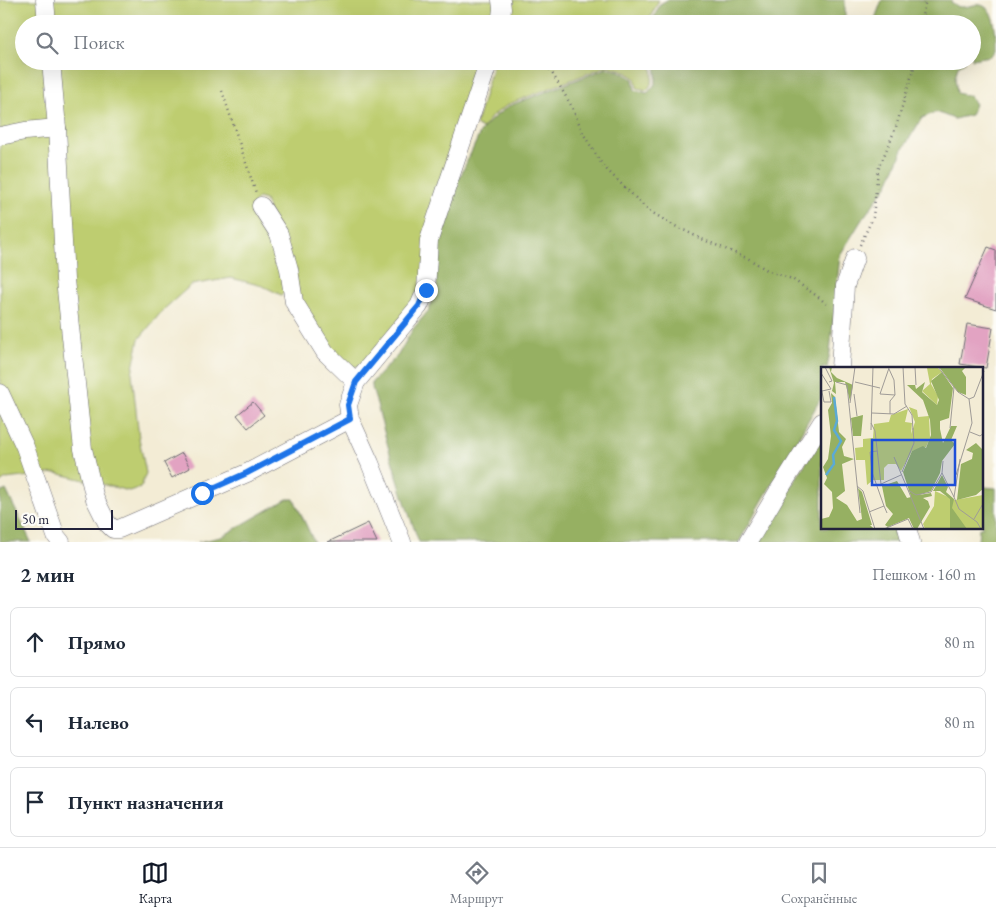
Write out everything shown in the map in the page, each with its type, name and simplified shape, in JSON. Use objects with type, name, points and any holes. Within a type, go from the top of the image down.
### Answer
[{"type":"lane","points":[[45,0],[46,15]]},
{"type":"lane","points":[[501,0],[501,15]]},
{"type":"lane","points":[[52,70],[57,128],[65,280],[83,449],[95,500],[107,523],[113,530],[119,529],[247,473],[350,419]]},
{"type":"lane","points":[[402,542],[350,419],[348,405],[356,382],[419,306],[426,290],[429,240],[487,70]]},
{"type":"lane","points":[[0,136],[57,128]]},
{"type":"lane","points":[[261,206],[279,234],[289,269],[294,302],[325,352],[356,382]]},
{"type":"lane","points":[[840,367],[845,286],[855,258]]},
{"type":"lane","points":[[0,393],[25,447],[56,536],[61,542]]},
{"type":"lane","points":[[748,542],[821,424]]},
{"type":"path","points":[[922,15],[926,0]]},
{"type":"path","points":[[550,70],[572,107],[584,135],[603,166],[648,210],[672,225],[749,259],[767,270],[792,279],[818,296],[843,318]]},
{"type":"path","points":[[855,258],[873,216],[878,170],[896,127],[913,70]]},
{"type":"path","points":[[222,91],[261,206]]},
{"type":"green space","points":[[0,0],[497,0],[496,15],[15,15],[15,70],[482,70],[424,290],[361,366],[351,367],[328,345],[300,300],[265,200],[258,198],[254,203],[279,257],[285,292],[281,295],[263,286],[231,278],[191,285],[163,310],[139,339],[132,373],[139,438],[146,473],[141,487],[129,491],[56,473],[6,479],[0,483]]},
{"type":"green space","points":[[505,0],[659,0],[652,15],[505,15]]},
{"type":"green space","points":[[667,0],[845,0],[845,15],[655,15],[660,4]]},
{"type":"green space","points":[[882,0],[952,0],[951,3],[960,7],[981,5],[991,13],[995,27],[996,49],[991,56],[981,58],[981,15],[876,15]]},
{"type":"green space","points":[[491,70],[597,70],[509,104],[492,116],[482,129],[476,125]]},
{"type":"green space","points":[[602,70],[620,71],[633,79],[635,90],[647,93],[654,86],[656,71],[957,70],[955,78],[957,93],[969,96],[975,104],[971,115],[954,119],[936,112],[922,118],[903,149],[888,184],[861,221],[840,255],[830,352],[827,367],[821,367],[821,398],[739,542],[419,542],[392,459],[372,382],[398,355],[413,329],[429,310],[437,288],[435,267],[437,240],[448,203],[481,131],[493,118],[509,106]]},
{"type":"green space","points":[[622,70],[652,70],[653,77],[647,90],[637,88],[635,78]]},
{"type":"green space","points":[[821,439],[821,530],[899,530],[902,542],[756,542]]},
{"type":"green space","points":[[984,487],[996,488],[996,542],[978,542],[979,530],[984,530]]},
{"type":"green space","points":[[6,490],[31,542],[0,542],[0,493]]},
{"type":"green space","points":[[287,499],[294,499],[314,542],[198,542],[221,537]]},
{"type":"building","points":[[988,247],[996,250],[996,309],[965,299]]},
{"type":"building","points":[[967,324],[993,328],[986,368],[960,364]]},
{"type":"building","points":[[253,402],[264,415],[248,428],[237,415]]},
{"type":"building","points":[[182,453],[190,468],[172,478],[164,463]]},
{"type":"building","points":[[368,523],[377,542],[328,542]]},
{"type":"route","points":[[202,493],[247,473],[350,419],[348,405],[356,382],[419,306],[426,290]]}]
